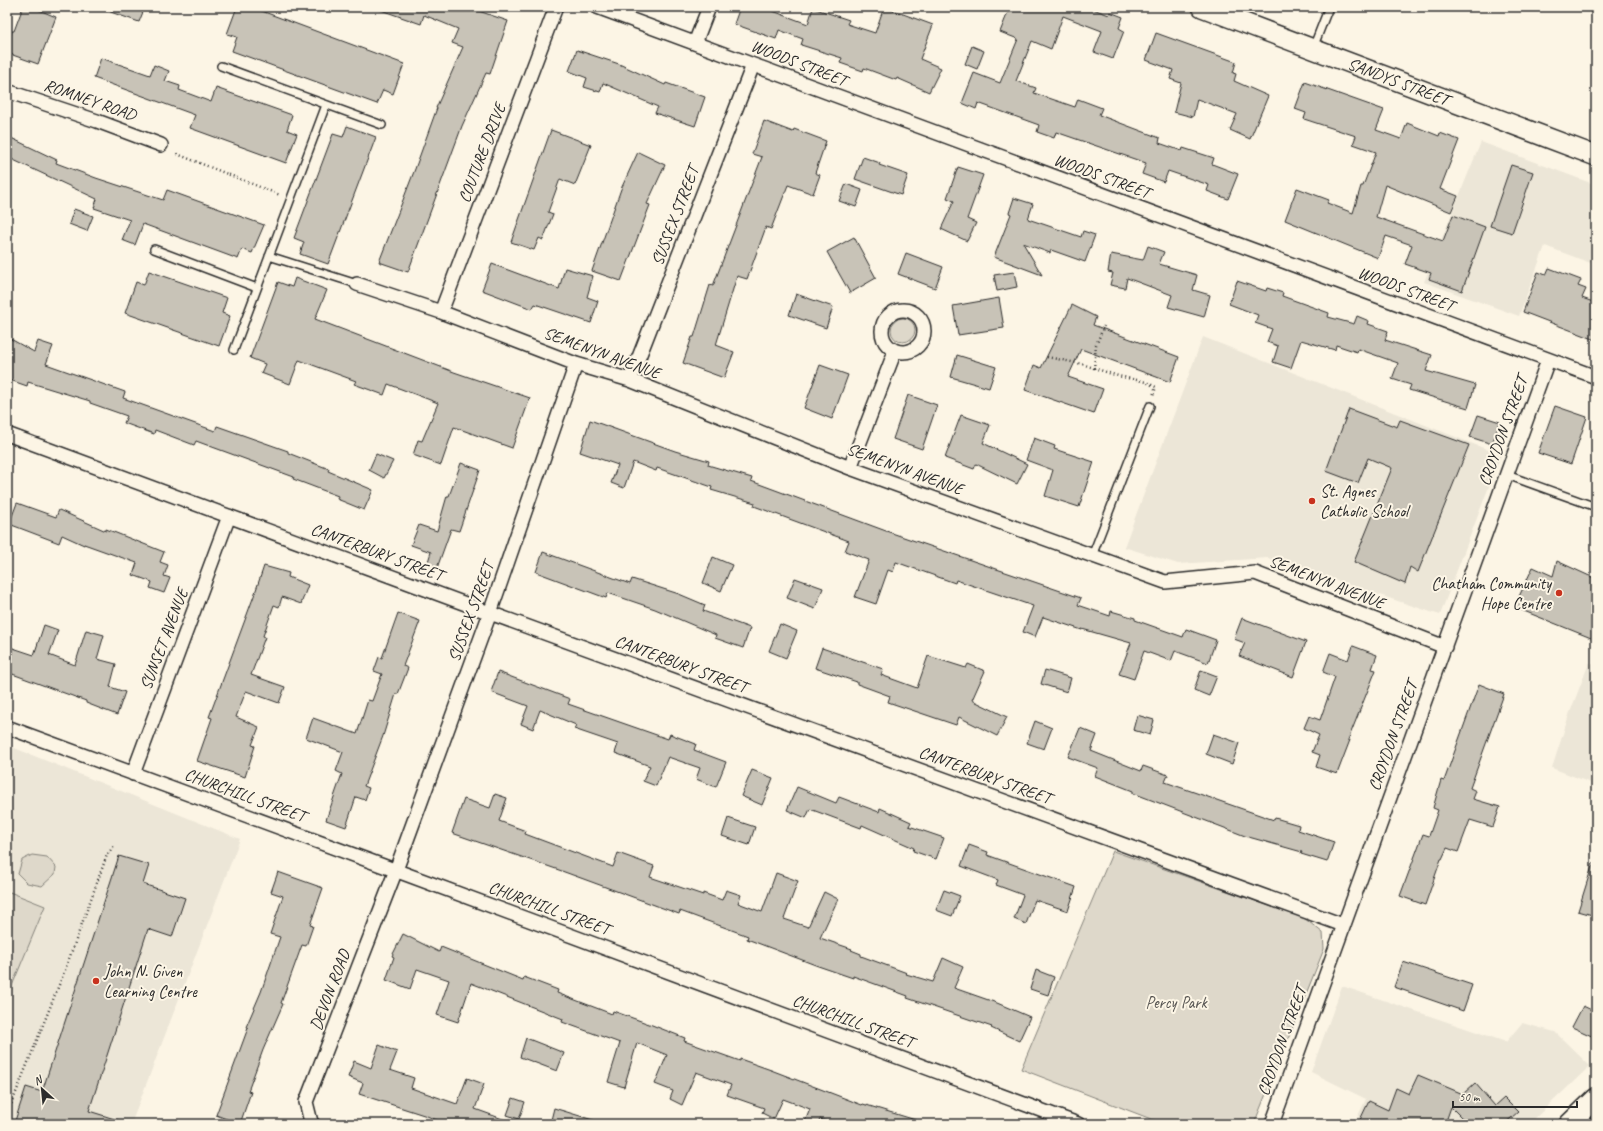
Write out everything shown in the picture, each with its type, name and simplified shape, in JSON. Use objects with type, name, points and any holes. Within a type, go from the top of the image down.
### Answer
[{"type":"street","name":"COUTURE DRIVE","points":[[441,312],[556,7]]},
{"type":"street","name":"WOODS STREET","points":[[597,7],[1596,377]]},
{"type":"street","points":[[695,43],[709,7]]},
{"type":"street","name":"SANDYS STREET","points":[[1202,7],[1596,156]]},
{"type":"street","name":"SUSSEX STREET","points":[[630,380],[753,65]]},
{"type":"street","name":"ROMNEY ROAD","points":[[7,91],[97,121],[161,145]]},
{"type":"street","name":"SEMENYN AVENUE","points":[[357,284],[441,312],[576,364],[630,380],[850,468],[1165,582],[1256,574],[1445,647]]},
{"type":"street","points":[[850,468],[895,350]]},
{"type":"street","name":"CROYDON STREET","points":[[1272,1124],[1548,360]]},
{"type":"street","name":"SUSSEX STREET","points":[[396,870],[490,613],[576,364]]},
{"type":"street","name":"CANTERBURY STREET","points":[[7,434],[490,613],[1343,925]]},
{"type":"street","name":"SUNSET AVENUE","points":[[133,774],[229,516]]},
{"type":"street","name":"CHURCHILL STREET","points":[[7,727],[1078,1124]]},
{"type":"street","name":"DEVON ROAD","points":[[313,1124],[311,1122],[306,1102],[396,870]]},
{"type":"street","points":[[1569,1124],[1596,1098]]},
{"type":"lane","points":[[1313,50],[1329,7]]},
{"type":"lane","points":[[221,66],[382,125]]},
{"type":"lane","points":[[234,350],[326,105]]},
{"type":"lane","points":[[154,249],[257,288]]},
{"type":"lane","points":[[269,256],[357,284]]},
{"type":"lane","points":[[1092,556],[1150,406]]},
{"type":"lane","points":[[1507,475],[1596,507]]},
{"type":"path","points":[[177,154],[290,199]]},
{"type":"path","points":[[1094,369],[1096,345],[1104,326]]},
{"type":"path","points":[[1047,356],[1146,382],[1156,387],[1150,406]]},
{"type":"path","points":[[7,1115],[65,970],[107,855],[114,846]]},
{"type":"shaded area","points":[[1481,142],[1596,185],[1596,265],[1545,246],[1519,316],[1424,282]]},
{"type":"shaded area","name":"St. Agnes Catholic School","points":[[1203,337],[1501,455],[1440,615],[1268,558],[1178,564],[1124,547]]},
{"type":"shaded area","points":[[1589,663],[1596,665],[1596,785],[1552,768],[1569,715]]},
{"type":"shaded area","name":"John N. Given Learning Centre","points":[[7,745],[240,839],[131,1124],[7,1124]]},
{"type":"shaded area","points":[[1342,986],[1506,1042],[1522,1023],[1555,1032],[1590,1066],[1529,1124],[1354,1124],[1366,1099],[1311,1072]]},
{"type":"green space","points":[[903,318],[908,319],[914,325],[914,335],[908,341],[903,342],[898,341],[892,335],[891,330],[892,325],[898,319]]},
{"type":"green space","name":"Percy Park","points":[[1113,851],[1304,918],[1323,933],[1324,949],[1254,1124],[1164,1124],[1021,1069]]},
{"type":"green space","points":[[32,855],[47,857],[56,867],[55,874],[42,886],[27,883],[18,874],[22,860]]},
{"type":"green space","points":[[7,891],[45,906],[7,998]]},
{"type":"building","points":[[23,7],[40,7],[39,10],[56,17],[38,64],[7,53],[7,44],[12,31],[14,31]]},
{"type":"building","points":[[102,7],[145,7],[139,22],[102,9]]},
{"type":"building","points":[[237,7],[251,7],[404,64],[393,94],[383,90],[377,104],[232,51],[237,37],[227,34]]},
{"type":"building","points":[[378,7],[467,7],[508,21],[490,74],[486,73],[462,126],[408,272],[379,262],[415,169],[436,108],[463,47],[452,43],[458,29],[424,15],[421,24],[378,9]]},
{"type":"building","points":[[740,7],[771,7],[770,10],[808,24],[813,8],[849,20],[847,24],[875,33],[884,7],[933,25],[920,59],[941,68],[929,92],[897,78],[896,80],[864,68],[863,71],[840,63],[842,58],[801,45],[803,39],[779,30],[776,39],[734,24]]},
{"type":"building","points":[[1010,7],[1088,7],[1109,15],[1110,12],[1123,17],[1119,28],[1124,31],[1113,59],[1094,52],[1102,31],[1063,16],[1051,49],[1032,41],[1016,81],[1036,88],[1034,93],[1075,107],[1078,99],[1102,108],[1099,115],[1160,138],[1159,143],[1182,151],[1183,148],[1214,158],[1212,164],[1238,174],[1228,199],[1207,191],[1209,185],[1168,171],[1164,182],[1142,174],[1146,163],[1056,132],[1054,138],[1037,132],[1039,125],[978,103],[976,109],[962,103],[974,73],[1000,83],[1018,39],[1000,32]]},
{"type":"building","points":[[1156,33],[1236,62],[1233,73],[1236,74],[1234,81],[1268,96],[1250,139],[1230,130],[1237,114],[1197,99],[1193,117],[1174,112],[1181,83],[1170,79],[1173,70],[1146,60]]},
{"type":"building","points":[[972,46],[984,51],[977,69],[965,64]]},
{"type":"building","points":[[577,50],[619,64],[665,85],[666,83],[705,97],[695,126],[655,113],[658,107],[603,83],[600,92],[584,87],[587,78],[569,71]]},
{"type":"building","points":[[101,58],[150,75],[154,65],[169,71],[165,81],[180,86],[179,90],[211,102],[216,88],[292,115],[287,130],[297,134],[286,163],[190,128],[195,115],[94,78]]},
{"type":"building","points":[[1305,82],[1384,110],[1376,130],[1401,139],[1407,123],[1439,136],[1440,133],[1459,140],[1440,189],[1458,196],[1451,212],[1385,185],[1376,217],[1443,241],[1453,215],[1485,227],[1462,291],[1429,279],[1431,273],[1405,264],[1412,245],[1386,236],[1378,258],[1285,220],[1297,188],[1329,200],[1327,203],[1353,213],[1361,186],[1363,186],[1376,152],[1353,144],[1356,136],[1304,119],[1306,113],[1295,109]]},
{"type":"building","points":[[764,121],[793,132],[794,129],[826,141],[815,173],[820,175],[813,194],[788,185],[771,229],[766,227],[747,279],[737,276],[716,345],[734,352],[724,378],[683,363],[692,337],[694,337],[710,285],[713,286],[762,157],[752,154]]},
{"type":"building","points":[[347,126],[376,137],[328,264],[300,254],[304,242],[294,238],[333,134],[343,137]]},
{"type":"building","points":[[551,130],[591,145],[575,185],[560,179],[548,212],[553,214],[543,240],[539,238],[534,250],[511,242]]},
{"type":"building","points":[[7,136],[57,160],[56,163],[96,178],[163,200],[167,190],[264,225],[252,253],[242,249],[238,259],[143,224],[135,245],[122,240],[130,220],[94,208],[97,199],[7,157]]},
{"type":"building","points":[[638,152],[665,165],[647,204],[650,205],[621,281],[592,271],[621,189]]},
{"type":"building","points":[[863,157],[880,163],[879,165],[908,175],[901,195],[855,179]]},
{"type":"building","points":[[1511,165],[1533,172],[1512,233],[1490,226]]},
{"type":"building","points":[[958,167],[983,175],[967,219],[976,223],[967,241],[941,229],[954,201],[947,198]]},
{"type":"building","points":[[846,184],[862,190],[856,207],[839,201]]},
{"type":"building","points":[[1014,198],[1033,204],[1028,219],[1081,237],[1083,231],[1095,235],[1085,262],[1051,250],[1050,253],[1023,243],[1042,275],[994,257],[1011,214],[1009,213]]},
{"type":"building","points":[[74,209],[93,216],[87,231],[69,224]]},
{"type":"building","points":[[854,237],[876,278],[850,293],[827,252]]},
{"type":"building","points":[[1148,246],[1164,252],[1159,264],[1197,275],[1193,290],[1210,295],[1204,317],[1168,307],[1172,295],[1127,278],[1125,288],[1110,285],[1113,273],[1108,272],[1111,254],[1143,260]]},
{"type":"building","points":[[906,253],[943,267],[935,288],[898,274]]},
{"type":"building","points":[[492,264],[559,289],[565,268],[593,276],[587,297],[598,301],[591,323],[535,304],[532,309],[482,290]]},
{"type":"building","points":[[1549,268],[1581,280],[1578,286],[1586,289],[1582,298],[1596,303],[1596,340],[1523,312],[1538,272],[1546,275]]},
{"type":"building","points":[[149,271],[227,298],[222,313],[230,316],[219,346],[125,313],[136,282],[144,285]]},
{"type":"building","points":[[1014,272],[1017,287],[997,291],[994,275]]},
{"type":"building","points":[[295,278],[327,290],[315,319],[454,372],[530,398],[512,448],[454,427],[441,465],[413,455],[418,440],[422,441],[438,403],[388,384],[384,395],[354,384],[356,381],[299,360],[290,384],[261,373],[265,364],[250,358],[278,282],[292,287]]},
{"type":"building","points":[[1237,281],[1266,291],[1267,288],[1283,293],[1282,296],[1329,313],[1328,317],[1354,324],[1357,316],[1369,321],[1368,324],[1388,331],[1385,340],[1432,355],[1426,371],[1475,385],[1468,408],[1409,390],[1411,385],[1392,379],[1398,363],[1358,349],[1357,352],[1336,345],[1335,350],[1301,340],[1291,368],[1273,362],[1278,346],[1267,342],[1272,329],[1255,323],[1258,315],[1229,304]]},
{"type":"building","points":[[796,294],[833,307],[826,328],[789,315]]},
{"type":"building","points":[[999,298],[1004,328],[958,335],[953,306]]},
{"type":"building","points":[[1072,305],[1096,317],[1093,325],[1179,357],[1170,382],[1081,349],[1068,377],[1103,389],[1094,414],[1025,390],[1034,365],[1041,368]]},
{"type":"building","points":[[7,337],[34,352],[38,341],[53,346],[46,364],[125,392],[123,398],[215,431],[217,426],[288,451],[288,453],[329,469],[328,471],[373,490],[364,510],[337,499],[338,496],[293,479],[294,477],[196,441],[194,445],[155,430],[154,434],[124,423],[127,416],[90,403],[90,401],[28,382],[27,386],[7,379]]},
{"type":"building","points":[[957,355],[996,367],[989,388],[951,377]]},
{"type":"building","points":[[820,365],[848,375],[832,419],[804,408]]},
{"type":"building","points":[[908,395],[937,405],[922,449],[893,439]]},
{"type":"building","points":[[1555,406],[1587,417],[1571,464],[1538,453]]},
{"type":"building","points":[[1349,409],[1397,427],[1400,420],[1469,445],[1418,572],[1410,567],[1405,584],[1354,562],[1392,468],[1368,458],[1358,483],[1326,471]]},
{"type":"building","points":[[961,415],[990,425],[983,443],[1027,464],[1017,484],[976,464],[974,469],[945,458]]},
{"type":"building","points":[[1478,415],[1500,422],[1492,444],[1470,437]]},
{"type":"building","points":[[590,420],[675,451],[709,461],[708,465],[752,478],[751,481],[886,531],[1081,598],[1078,605],[1110,616],[1111,611],[1135,618],[1135,620],[1183,637],[1186,629],[1216,640],[1208,663],[1175,651],[1171,661],[1144,651],[1134,679],[1119,674],[1131,643],[1082,630],[1043,617],[1035,637],[1023,632],[1033,606],[956,580],[955,583],[896,562],[893,572],[888,570],[876,604],[855,597],[869,560],[845,551],[849,541],[754,506],[755,503],[711,490],[712,487],[657,468],[656,471],[633,462],[624,488],[611,483],[618,465],[580,452]]},
{"type":"building","points":[[1034,438],[1055,446],[1054,449],[1094,462],[1079,507],[1045,496],[1053,470],[1026,460]]},
{"type":"building","points":[[376,454],[393,461],[384,478],[369,470]]},
{"type":"building","points":[[461,463],[480,470],[459,531],[451,529],[437,568],[427,565],[431,552],[411,545],[419,525],[437,531],[447,496],[449,496]]},
{"type":"building","points":[[17,503],[56,517],[59,510],[106,531],[106,529],[164,552],[160,562],[168,565],[164,576],[170,578],[164,593],[150,588],[152,582],[133,575],[137,563],[84,545],[62,535],[59,543],[9,524]]},
{"type":"building","points":[[543,552],[630,584],[632,579],[679,594],[705,605],[703,611],[750,628],[743,648],[715,638],[716,635],[655,609],[608,593],[606,598],[536,572]]},
{"type":"building","points":[[713,557],[732,565],[721,591],[703,583]]},
{"type":"building","name":"Chatham Community Hope Centre","points":[[1557,561],[1596,579],[1596,640],[1514,607],[1533,567],[1553,576]]},
{"type":"building","points":[[264,566],[289,573],[288,577],[308,585],[301,604],[282,597],[279,607],[274,605],[263,636],[265,637],[251,675],[285,687],[279,703],[246,691],[236,717],[259,727],[252,745],[255,746],[245,777],[197,761],[212,718],[209,717]]},
{"type":"building","points":[[795,578],[823,588],[815,609],[787,598]]},
{"type":"building","points":[[398,613],[420,621],[403,666],[408,668],[398,694],[396,694],[383,736],[364,786],[369,788],[365,800],[356,797],[346,827],[326,820],[342,774],[336,771],[343,752],[306,738],[313,718],[357,734],[368,700],[372,701],[382,674],[374,671],[379,657],[382,658]]},
{"type":"building","points":[[1242,618],[1306,642],[1293,677],[1239,656],[1245,643],[1234,639]]},
{"type":"building","points":[[780,624],[797,631],[786,658],[769,651]]},
{"type":"building","points":[[44,625],[58,630],[49,655],[75,665],[86,630],[104,635],[97,659],[116,664],[110,687],[125,692],[117,715],[86,703],[86,701],[7,672],[7,646],[34,655]]},
{"type":"building","points":[[1353,646],[1377,655],[1372,669],[1376,670],[1348,740],[1350,740],[1337,774],[1316,767],[1320,755],[1312,752],[1319,735],[1304,728],[1309,716],[1320,720],[1335,677],[1323,672],[1330,653],[1348,660]]},
{"type":"building","points":[[822,648],[883,669],[881,675],[917,688],[928,656],[966,668],[968,664],[985,671],[972,700],[1007,717],[997,736],[959,717],[956,725],[888,702],[890,696],[857,684],[857,682],[815,668]]},
{"type":"building","points":[[1045,670],[1071,678],[1067,692],[1041,684]]},
{"type":"building","points":[[1201,670],[1217,676],[1209,696],[1194,690]]},
{"type":"building","points":[[498,672],[570,699],[568,704],[668,739],[670,734],[696,744],[694,750],[726,762],[716,787],[696,779],[700,768],[668,757],[656,786],[643,781],[650,766],[615,753],[618,744],[574,729],[576,725],[540,710],[533,729],[521,724],[528,706],[491,692]]},
{"type":"building","points":[[1479,684],[1504,694],[1470,788],[1476,791],[1473,799],[1500,807],[1493,827],[1470,820],[1458,852],[1447,848],[1441,859],[1425,905],[1400,896],[1423,834],[1429,836],[1438,810],[1433,808],[1441,780],[1444,781]]},
{"type":"building","points":[[1137,715],[1154,720],[1150,735],[1133,730]]},
{"type":"building","points":[[1035,721],[1052,728],[1044,749],[1027,743]]},
{"type":"building","points":[[1080,728],[1097,735],[1091,751],[1141,771],[1143,766],[1168,775],[1165,782],[1274,820],[1275,818],[1299,825],[1298,830],[1334,842],[1327,862],[1301,854],[1302,852],[1245,836],[1133,793],[1133,791],[1095,776],[1098,768],[1068,757]]},
{"type":"building","points":[[1213,734],[1239,743],[1232,764],[1206,754]]},
{"type":"building","points":[[752,770],[773,778],[762,805],[741,796]]},
{"type":"building","points":[[797,787],[836,803],[839,797],[879,812],[880,808],[911,822],[909,826],[944,838],[936,859],[913,851],[914,848],[862,825],[861,828],[810,809],[806,818],[787,810]]},
{"type":"building","points":[[495,794],[507,798],[499,821],[526,831],[525,834],[613,867],[618,853],[654,866],[650,877],[722,900],[726,890],[741,895],[738,903],[762,912],[776,873],[798,881],[784,919],[808,927],[824,892],[838,899],[820,938],[852,949],[851,950],[861,954],[861,956],[907,973],[906,974],[933,982],[943,958],[963,967],[954,988],[997,1003],[1030,1017],[1019,1041],[991,1028],[992,1027],[907,998],[908,996],[853,976],[853,978],[818,966],[747,939],[748,936],[680,911],[679,914],[452,833],[464,799],[490,808]]},
{"type":"building","points":[[728,818],[755,827],[749,845],[722,836]]},
{"type":"building","points":[[969,845],[988,852],[987,855],[1076,887],[1068,911],[1035,900],[1026,924],[1014,919],[1023,895],[996,885],[998,880],[961,866]]},
{"type":"building","points":[[119,856],[149,865],[143,884],[185,898],[172,937],[148,929],[89,1111],[121,1121],[121,1124],[14,1124],[26,1087],[42,1092]]},
{"type":"building","points":[[1593,863],[1596,863],[1596,916],[1578,911]]},
{"type":"building","points":[[278,872],[323,888],[310,925],[313,926],[306,946],[302,945],[281,1003],[283,1004],[263,1050],[248,1091],[251,1092],[240,1124],[216,1115],[248,1028],[246,1027],[261,992],[280,937],[270,934],[283,896],[271,892]]},
{"type":"building","points":[[944,890],[960,896],[952,916],[936,910]]},
{"type":"building","points":[[403,934],[439,952],[441,947],[523,980],[524,977],[558,990],[557,993],[612,1014],[613,1011],[652,1025],[685,1038],[684,1041],[740,1061],[740,1059],[771,1070],[862,1105],[863,1104],[919,1121],[919,1124],[833,1124],[820,1119],[818,1124],[804,1124],[810,1109],[783,1099],[774,1119],[762,1113],[764,1108],[727,1095],[731,1085],[696,1072],[682,1105],[670,1099],[673,1091],[655,1084],[667,1055],[637,1043],[624,1087],[608,1082],[620,1043],[562,1022],[563,1019],[471,983],[458,1022],[437,1015],[449,980],[417,969],[410,989],[386,980],[394,957],[392,956]]},
{"type":"building","points":[[1403,962],[1472,985],[1463,1011],[1394,987]]},
{"type":"building","points":[[1036,970],[1054,977],[1048,995],[1030,989]]},
{"type":"building","points":[[1583,1006],[1596,1012],[1596,1038],[1572,1027]]},
{"type":"building","points":[[526,1038],[564,1053],[557,1071],[520,1057]]},
{"type":"building","points":[[379,1045],[397,1052],[390,1070],[414,1078],[411,1088],[457,1104],[467,1078],[484,1084],[475,1109],[511,1122],[511,1124],[446,1124],[427,1116],[359,1094],[363,1083],[348,1077],[354,1061],[371,1068]]},
{"type":"building","points":[[1418,1075],[1463,1094],[1475,1083],[1495,1106],[1504,1098],[1518,1112],[1504,1124],[1468,1124],[1451,1107],[1445,1124],[1358,1124],[1369,1101],[1388,1110],[1396,1088],[1409,1094]]},
{"type":"building","points":[[513,1098],[525,1102],[519,1119],[507,1115]]},
{"type":"building","points":[[554,1108],[596,1121],[596,1124],[550,1124]]},
{"type":"place","name":"St. Agnes Catholic School","points":[[1312,501]]},
{"type":"place","name":"Chatham Community Hope Centre","points":[[1559,593]]},
{"type":"place","name":"John N. Given Learning Centre","points":[[96,981]]}]
